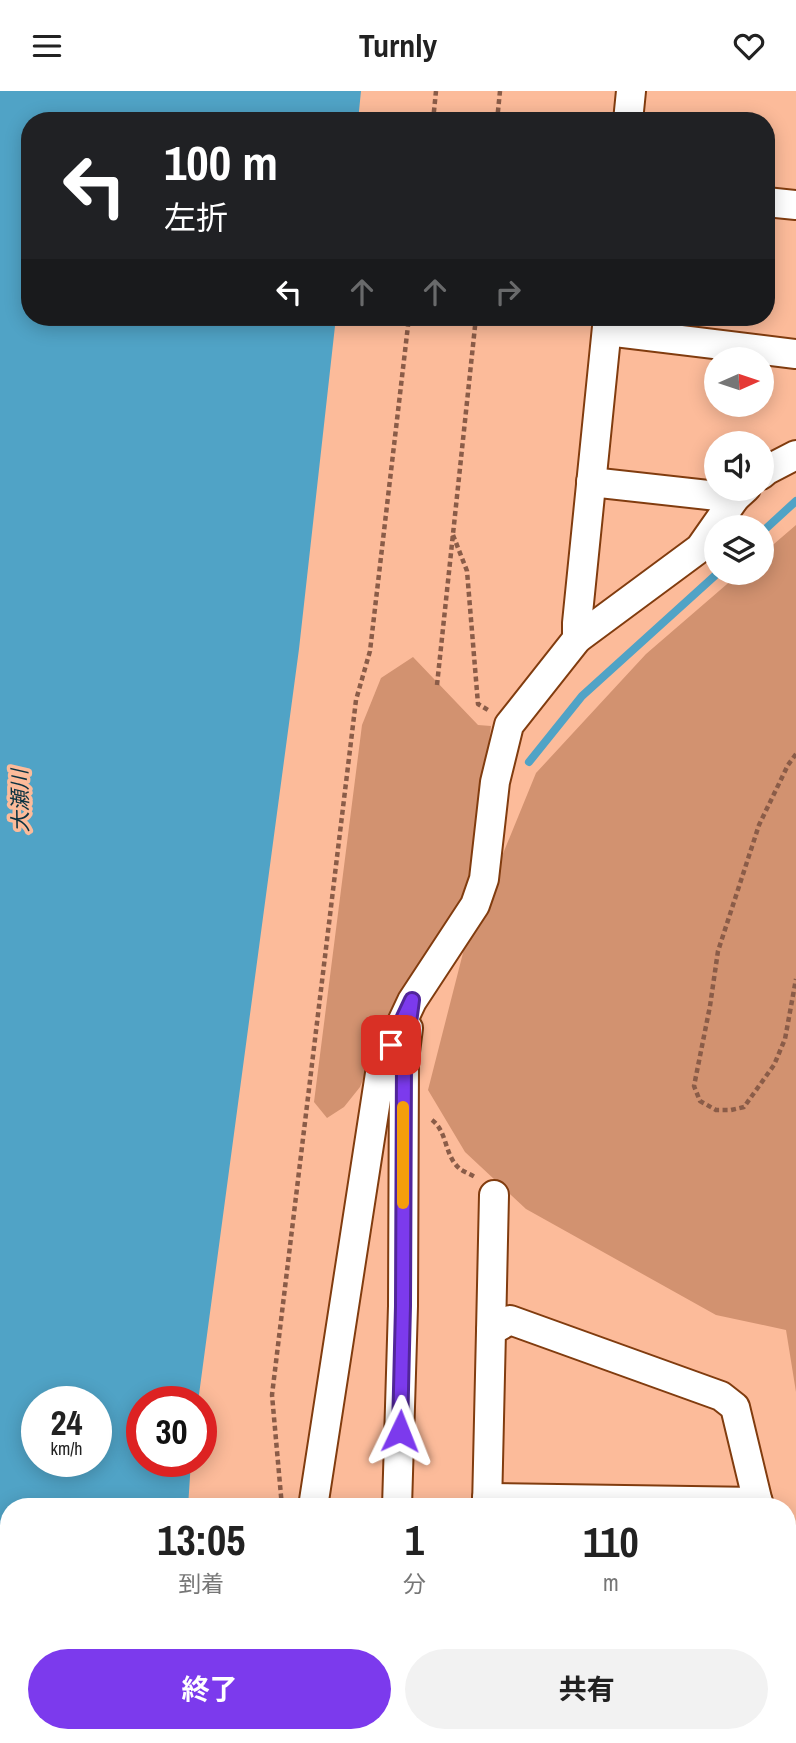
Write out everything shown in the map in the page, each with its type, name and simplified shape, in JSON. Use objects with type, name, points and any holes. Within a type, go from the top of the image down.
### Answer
[{"type":"street","points":[[629,112],[631,91]]},
{"type":"street","points":[[775,203],[796,205]]},
{"type":"street","points":[[577,639],[607,326]]},
{"type":"street","points":[[620,326],[796,354]]},
{"type":"street","points":[[774,466],[796,455]]},
{"type":"street","points":[[591,482],[704,490]]},
{"type":"street","points":[[314,1498],[381,1067],[412,1000],[475,905],[484,880],[495,782],[509,725],[577,639],[700,548],[735,501]]},
{"type":"street","points":[[397,1498],[403,1306],[404,1060],[412,1000]]},
{"type":"street","points":[[487,1498],[494,1195]]},
{"type":"street","points":[[491,1331],[510,1320],[721,1396],[735,1407],[757,1498]]},
{"type":"path","points":[[434,112],[436,91]]},
{"type":"path","points":[[498,112],[500,91]]},
{"type":"path","points":[[281,1498],[272,1395],[354,713],[370,650],[408,326]]},
{"type":"path","points":[[437,685],[475,326]]},
{"type":"path","points":[[453,534],[467,571],[478,704],[509,725]]},
{"type":"path","points":[[796,754],[788,765],[760,825],[718,951],[694,1086],[700,1101],[716,1110],[744,1107],[774,1065],[785,1039],[796,979]]},
{"type":"path","points":[[403,1100],[437,1124],[445,1138],[448,1152],[458,1168],[476,1177],[494,1195]]},
{"type":"shaded area","points":[[796,525],[796,1392],[786,1330],[716,1315],[526,1209],[465,1152],[428,1090],[464,949],[536,773],[646,654],[726,585],[774,585],[774,544]]},
{"type":"shaded area","points":[[413,657],[478,725],[491,726],[472,878],[403,1005],[389,1014],[360,1087],[344,1107],[327,1118],[314,1102],[362,725],[381,678]]},
{"type":"water","name":"大瀬川","points":[[0,91],[361,91],[359,112],[21,112],[21,326],[335,326],[299,649],[200,1386],[126,1386],[126,1477],[190,1477],[189,1498],[0,1498]]},
{"type":"waterway","points":[[774,521],[796,501]]},
{"type":"waterway","points":[[529,762],[582,696],[705,585]]},
{"type":"slow traffic","points":[[403,1107],[403,1203]]},
{"type":"route","points":[[391,1045],[412,1000],[404,1060],[400,1431]]}]
